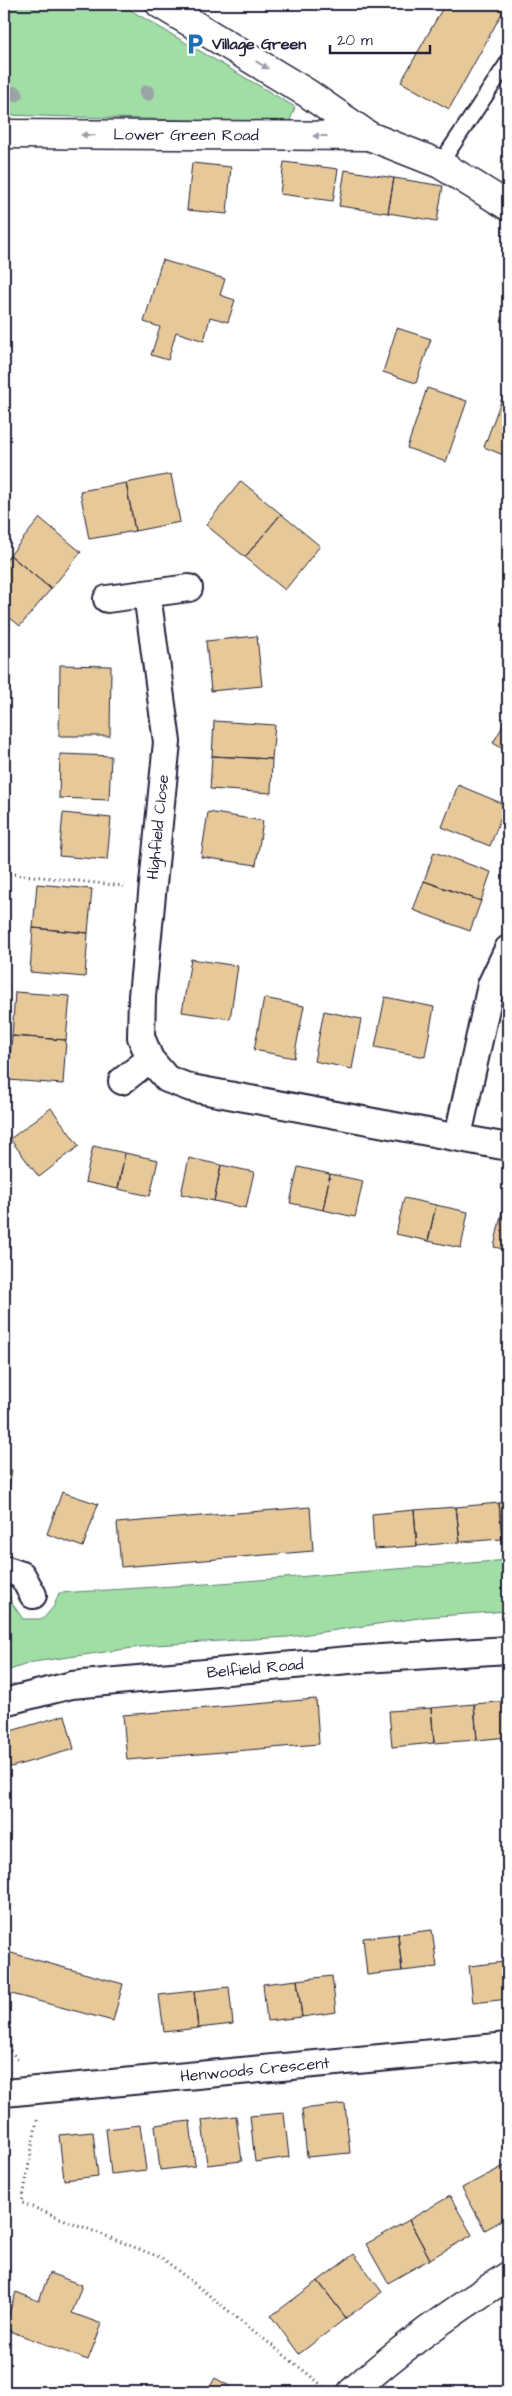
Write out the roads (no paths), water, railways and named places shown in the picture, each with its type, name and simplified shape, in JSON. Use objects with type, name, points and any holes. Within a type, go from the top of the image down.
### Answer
[{"type":"street","name":"Lower Green Road","points":[[160,4],[307,93],[369,136],[440,164],[508,206]]},
{"type":"street","name":"Lower Green Road","points":[[4,134],[369,136]]},
{"type":"street","points":[[107,599],[189,588]]},
{"type":"street","name":"Highfield Close","points":[[147,594],[167,742],[142,996],[141,1037],[150,1059],[167,1079],[191,1088],[458,1136],[508,1147]]},
{"type":"street","points":[[458,1136],[491,985],[508,949]]},
{"type":"street","points":[[122,1081],[150,1059]]},
{"type":"street","points":[[4,1570],[22,1574],[32,1595]]},
{"type":"street","name":"Belfield Road","points":[[4,1702],[72,1685],[349,1660],[508,1650]]},
{"type":"street","name":"Henwoods Crescent","points":[[4,2093],[508,2046]]},
{"type":"street","points":[[352,2392],[385,2362],[455,2309],[508,2276]]},
{"type":"lane","points":[[440,164],[508,62]]},
{"type":"place","name":"Village Green","points":[[195,44]]}]
